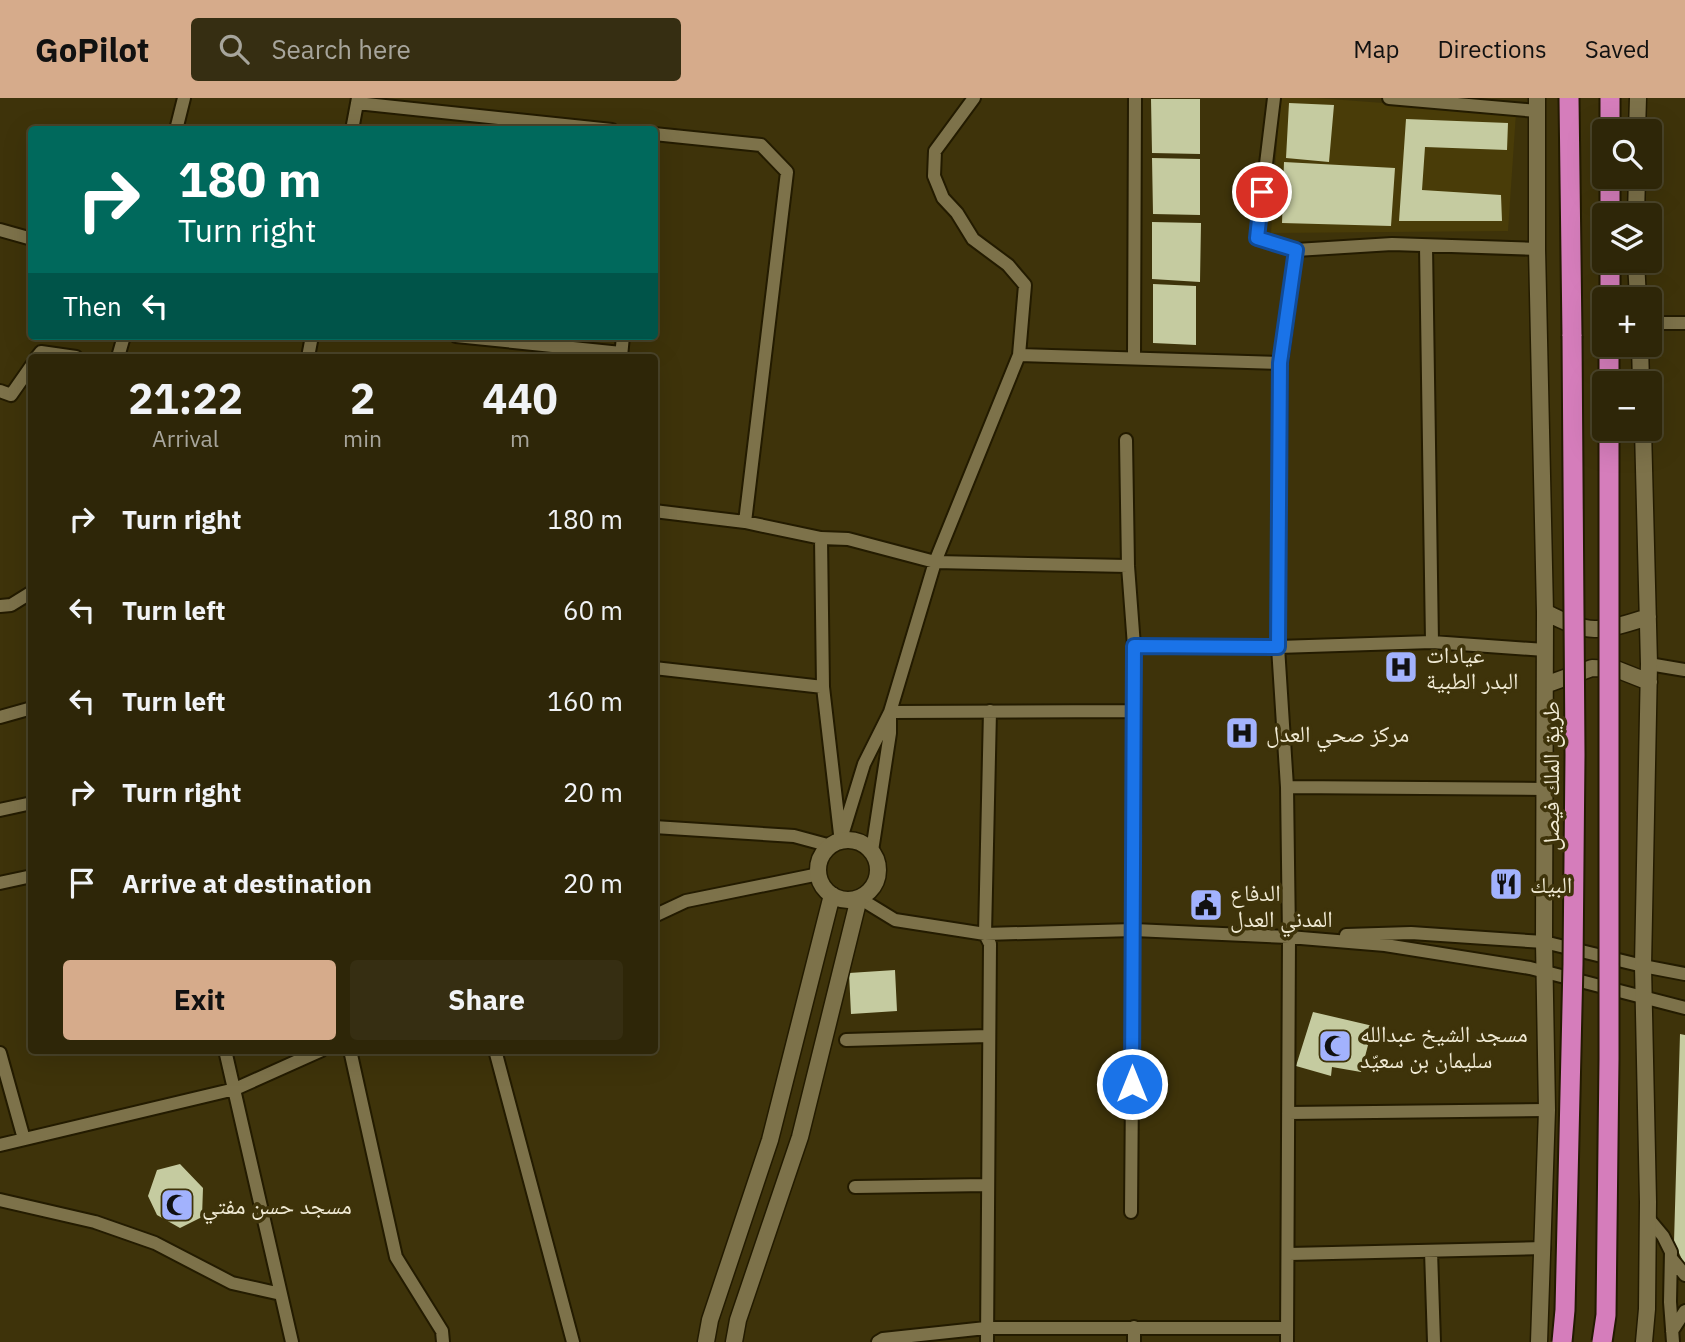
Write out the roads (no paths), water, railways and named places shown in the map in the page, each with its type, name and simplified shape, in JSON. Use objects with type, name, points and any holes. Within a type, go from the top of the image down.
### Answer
[{"type":"highway","name":"طريق الملك فيصل","points":[[1562,1342],[1573,964],[1575,755],[1569,98]]},
{"type":"highway","points":[[1610,98],[1610,119]]},
{"type":"highway","points":[[1602,1342],[1606,1315],[1609,1059],[1609,441]]},
{"type":"street","points":[[177,126],[184,98]]},
{"type":"street","points":[[975,98],[935,151],[934,176],[943,198],[957,213],[973,239],[1008,265],[1025,285],[1019,355],[935,562],[890,712],[864,764],[836,844],[821,859],[821,883],[832,895],[841,899],[859,898],[895,920],[985,934],[1133,930],[1289,937],[1385,945],[1546,972],[1685,1008]]},
{"type":"street","points":[[1134,358],[1135,98]]},
{"type":"street","points":[[1274,98],[1257,238],[1296,250],[1392,244],[1537,248]]},
{"type":"street","points":[[1388,98],[1537,105],[1537,248],[1545,612],[1544,942],[1548,1110],[1539,1342]]},
{"type":"street","points":[[1637,119],[1638,98]]},
{"type":"street","points":[[353,126],[358,101],[500,124],[537,126]]},
{"type":"street","points":[[658,134],[761,145],[787,172],[745,522]]},
{"type":"street","points":[[0,230],[28,238]]},
{"type":"street","points":[[1426,246],[1432,642]]},
{"type":"street","points":[[1287,1342],[1289,937],[1287,787],[1278,647],[1280,363],[1296,250]]},
{"type":"street","points":[[1662,323],[1685,323]]},
{"type":"street","points":[[495,340],[613,354]]},
{"type":"street","points":[[1019,355],[1280,363]]},
{"type":"street","points":[[0,391],[10,395],[28,370]]},
{"type":"street","points":[[1126,440],[1128,566],[1134,646],[1135,711],[1131,1212]]},
{"type":"street","points":[[1643,441],[1649,664],[1643,966],[1648,1218],[1644,1342]]},
{"type":"street","points":[[658,511],[745,522],[821,538],[848,539],[935,562],[1128,566]]},
{"type":"street","points":[[821,538],[823,687],[836,844]]},
{"type":"street","points":[[0,606],[11,605],[28,594]]},
{"type":"street","points":[[1545,612],[1574,627],[1596,630],[1648,617]]},
{"type":"street","points":[[1134,646],[1278,647],[1432,642],[1545,650]]},
{"type":"street","points":[[1649,664],[1685,670]]},
{"type":"street","points":[[658,668],[823,687]]},
{"type":"street","points":[[1545,685],[1592,668],[1616,669],[1648,682]]},
{"type":"street","points":[[0,717],[28,709]]},
{"type":"street","points":[[890,712],[1135,711]]},
{"type":"street","points":[[872,851],[890,733],[890,712]]},
{"type":"street","points":[[987,1342],[990,944],[985,934],[990,712]]},
{"type":"street","points":[[1287,787],[1544,789]]},
{"type":"street","points":[[0,810],[28,804]]},
{"type":"street","points":[[658,827],[794,836],[836,844],[858,842],[872,851],[876,859],[877,878],[874,886],[859,898],[800,1137],[738,1320],[734,1342]]},
{"type":"street","points":[[658,914],[686,901],[819,874]]},
{"type":"street","points":[[0,883],[28,877]]},
{"type":"street","points":[[706,1342],[710,1320],[770,1140],[832,895]]},
{"type":"street","points":[[1289,937],[1410,933],[1544,942],[1685,974]]},
{"type":"street","points":[[846,1040],[988,1036]]},
{"type":"street","points":[[0,1053],[24,1139]]},
{"type":"street","points":[[226,1054],[292,1342]]},
{"type":"street","points":[[0,1145],[235,1089],[313,1054]]},
{"type":"street","points":[[351,1054],[397,1257],[442,1331],[443,1342]]},
{"type":"street","points":[[496,1054],[573,1342]]},
{"type":"street","points":[[1288,1113],[1548,1110]]},
{"type":"street","points":[[855,1187],[987,1185]]},
{"type":"street","points":[[0,1200],[95,1222],[155,1243],[232,1283],[281,1294]]},
{"type":"street","points":[[1648,1218],[1663,1236],[1671,1252],[1672,1337]]},
{"type":"street","points":[[1289,1254],[1544,1248]]},
{"type":"street","points":[[1431,1251],[1434,1342]]},
{"type":"street","points":[[1671,1258],[1685,1275]]},
{"type":"street","points":[[1672,1337],[1685,1311]]},
{"type":"street","points":[[1134,1327],[1134,1342]]},
{"type":"street","points":[[877,1342],[883,1339],[986,1328],[1286,1328]]},
{"type":"place","name":"عيادات البدر الطبية","points":[[1401,667]]},
{"type":"place","name":"مركز صحي العدل","points":[[1242,733]]},
{"type":"place","name":"البيك","points":[[1506,884]]},
{"type":"place","name":"الدفاع المدني العدل","points":[[1206,905]]},
{"type":"place","name":"مسجد الشيخ عبدالله سليمان بن سعيّد","points":[[1335,1046]]},
{"type":"place","name":"مسجد حسن مفتي","points":[[177,1205]]}]
